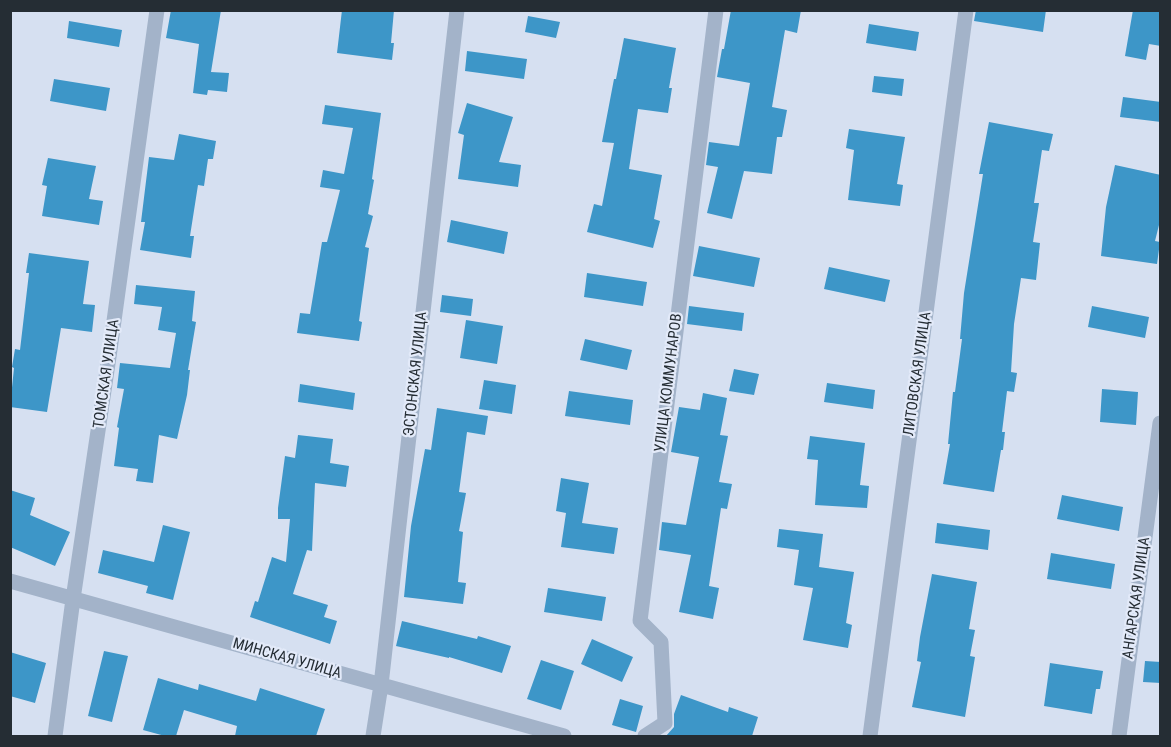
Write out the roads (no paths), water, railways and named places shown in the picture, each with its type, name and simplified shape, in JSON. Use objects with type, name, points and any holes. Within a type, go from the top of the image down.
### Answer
[{"type":"street","name":"ТОМСКАЯ УЛИЦА","points":[[55,736],[157,10]]},
{"type":"street","name":"ЭСТОНСКАЯ УЛИЦА","points":[[373,736],[381,685],[457,10]]},
{"type":"street","name":"УЛИЦА КОММУНАРОВ","points":[[645,736],[665,723],[661,642],[640,621],[716,10]]},
{"type":"street","name":"ЛИТОВСКАЯ УЛИЦА","points":[[870,736],[966,10]]},
{"type":"street","name":"АНГАРСКАЯ УЛИЦА","points":[[1119,736],[1161,423]]},
{"type":"street","name":"МИНСКАЯ УЛИЦА","points":[[10,580],[564,736]]}]
